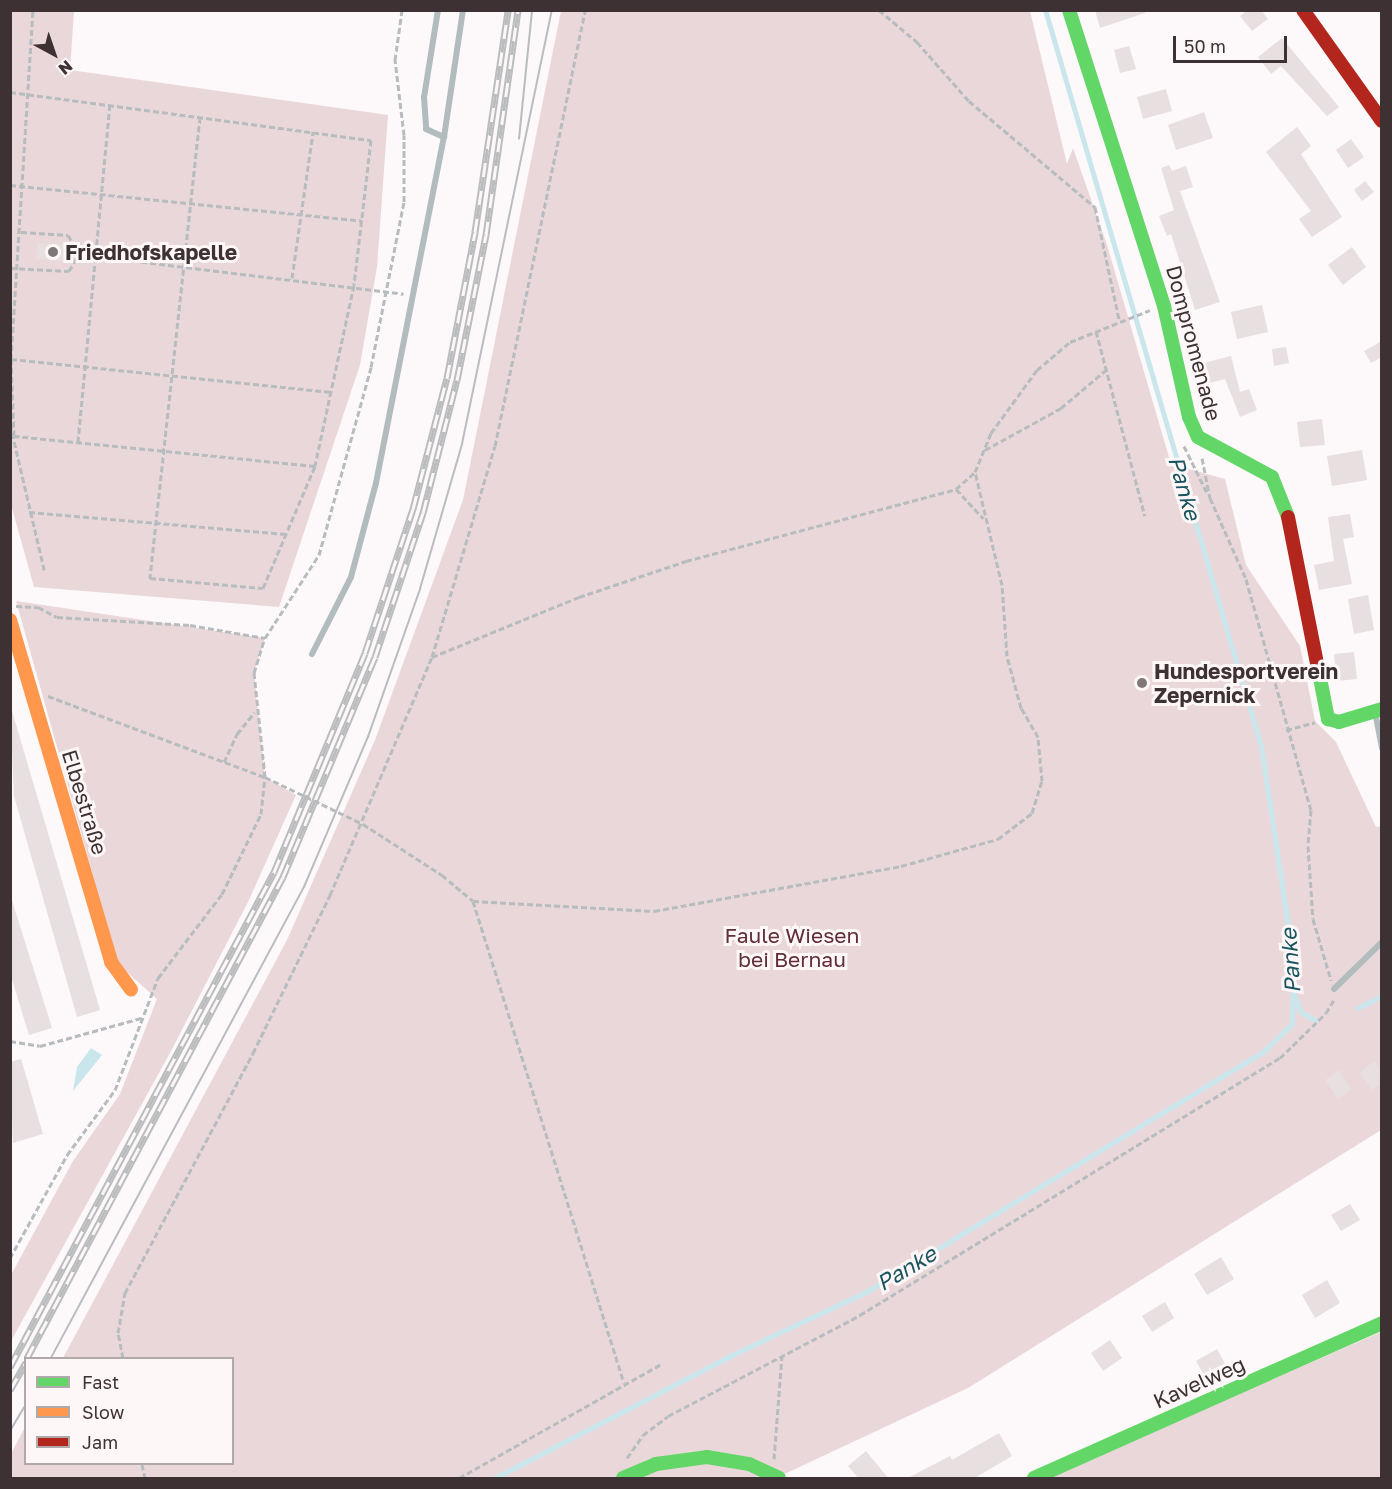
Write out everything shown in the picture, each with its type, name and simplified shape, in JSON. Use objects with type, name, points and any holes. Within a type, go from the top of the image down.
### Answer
[{"type":"street","name":"Dompromenade","points":[[1069,10],[1164,306],[1189,417],[1198,437],[1272,477],[1285,501],[1328,719]]},
{"type":"street","points":[[1303,10],[1382,121]]},
{"type":"street","name":"Elbestraße","points":[[10,620],[111,962],[131,990]]},
{"type":"street","points":[[1328,719],[1339,722],[1378,710]]},
{"type":"street","name":"Kavelweg","points":[[1034,1479],[1382,1323]]},
{"type":"street","points":[[623,1479],[656,1464],[707,1457],[729,1458],[776,1477]]},
{"type":"lane","points":[[438,10],[424,97],[426,129],[444,137]]},
{"type":"lane","points":[[312,654],[351,577],[376,483],[444,137],[463,10]]},
{"type":"lane","points":[[1378,710],[1382,748]]},
{"type":"lane","points":[[1334,988],[1382,942]]},
{"type":"path","points":[[14,436],[11,359],[30,94],[33,10]]},
{"type":"path","points":[[10,1258],[67,1155],[115,1090],[158,978],[210,911],[246,851],[261,814],[265,777],[255,712],[254,673],[265,638],[319,555],[388,290],[404,202],[404,135],[395,60],[402,10]]},
{"type":"path","points":[[123,1357],[118,1333],[125,1293],[253,1053],[363,824],[432,657],[495,446],[585,10]]},
{"type":"path","points":[[879,10],[916,42],[969,101],[1095,207],[1119,319]]},
{"type":"path","points":[[10,92],[30,94],[371,140],[354,285],[315,466],[263,588],[150,578],[155,522],[166,452],[200,117]]},
{"type":"path","points":[[78,442],[92,255],[110,105]]},
{"type":"path","points":[[292,278],[313,132]]},
{"type":"path","points":[[10,185],[362,221]]},
{"type":"path","points":[[21,232],[68,235],[79,254]]},
{"type":"path","points":[[79,254],[354,285],[412,295]]},
{"type":"path","points":[[10,268],[69,271],[79,254]]},
{"type":"path","points":[[432,657],[579,597],[686,561],[956,489],[975,472],[991,433],[1037,370],[1070,342],[1119,319],[1150,310]]},
{"type":"path","points":[[1096,331],[1145,516]]},
{"type":"path","points":[[11,359],[83,369],[331,392]]},
{"type":"path","points":[[984,451],[1061,408],[1106,370]]},
{"type":"path","points":[[10,424],[45,573]]},
{"type":"path","points":[[14,436],[315,466]]},
{"type":"path","points":[[625,1461],[643,1435],[668,1416],[860,1315],[1280,1058],[1326,1013],[1335,999],[1334,988],[1313,919],[1308,846],[1311,810],[1286,730],[1246,579],[1210,498],[1198,437]]},
{"type":"path","points":[[473,901],[654,911],[901,866],[998,839],[1032,813],[1042,781],[1038,737],[1021,708],[1007,656],[1002,585],[984,520],[975,472]]},
{"type":"path","points":[[956,489],[984,520]]},
{"type":"path","points":[[29,512],[286,534]]},
{"type":"path","points":[[10,606],[38,607],[64,618],[190,626],[265,638]]},
{"type":"path","points":[[30,689],[265,777],[363,824],[442,875],[473,901],[624,1383]]},
{"type":"path","points":[[224,762],[237,734],[255,712]]},
{"type":"path","points":[[1286,730],[1328,719]]},
{"type":"path","points":[[10,1041],[40,1046],[141,1018]]},
{"type":"path","points":[[776,1477],[782,1356]]},
{"type":"path","points":[[459,1479],[624,1383],[663,1363]]},
{"type":"green space","points":[[10,11],[74,11],[70,70],[388,115],[377,267],[360,365],[279,607],[34,587],[10,501]]},
{"type":"green space","name":"Faule Wiesen bei Bernau","points":[[561,11],[1030,11],[1067,164],[1073,148],[1107,245],[1171,464],[1225,479],[1246,565],[1300,646],[1315,721],[1336,742],[1376,827],[1381,826],[1381,1130],[968,1388],[776,1478],[11,1478],[11,1454],[24,1429],[24,1465],[234,1465],[234,1357],[64,1357],[287,940],[375,740],[463,500]]},
{"type":"green space","points":[[16,601],[265,638],[254,673],[265,777],[296,795],[248,902],[170,1053],[11,1341],[11,1275],[73,1161],[120,1094],[157,999],[118,964]]},
{"type":"green space","points":[[1381,1332],[1381,1478],[1045,1478]]},
{"type":"water","points":[[91,1048],[102,1055],[73,1091],[77,1067]]},
{"type":"building","points":[[1095,10],[1145,10],[1145,13],[1100,28]]},
{"type":"building","points":[[1248,10],[1261,10],[1268,19],[1252,31],[1240,16]]},
{"type":"building","points":[[1282,38],[1339,107],[1327,116],[1281,66],[1271,74],[1258,57]]},
{"type":"building","points":[[1129,46],[1136,69],[1120,73],[1114,50]]},
{"type":"building","points":[[1166,89],[1172,111],[1143,119],[1137,97]]},
{"type":"building","points":[[1204,112],[1213,138],[1176,150],[1168,125]]},
{"type":"building","points":[[1297,127],[1311,146],[1301,154],[1342,217],[1312,237],[1299,219],[1311,211],[1266,152]]},
{"type":"building","points":[[1351,139],[1364,157],[1348,168],[1336,150]]},
{"type":"building","points":[[1169,165],[1172,171],[1186,166],[1193,187],[1180,191],[1220,302],[1195,310],[1171,234],[1167,236],[1159,216],[1174,210],[1161,168]]},
{"type":"building","points":[[1365,181],[1374,192],[1362,201],[1354,190]]},
{"type":"building","name":"Friedhofskapelle","points":[[38,243],[69,245],[67,262],[36,259]]},
{"type":"building","points":[[1352,247],[1366,267],[1343,285],[1328,265]]},
{"type":"building","points":[[1262,305],[1268,332],[1237,339],[1231,312]]},
{"type":"building","points":[[1382,341],[1382,357],[1371,363],[1364,351]]},
{"type":"building","points":[[1286,347],[1289,363],[1274,366],[1272,349]]},
{"type":"building","points":[[1231,356],[1240,392],[1249,389],[1257,410],[1240,417],[1225,379],[1209,383],[1204,363]]},
{"type":"building","points":[[1322,419],[1325,445],[1300,447],[1297,422]]},
{"type":"building","points":[[1362,450],[1367,480],[1332,486],[1327,456]]},
{"type":"building","points":[[1350,514],[1354,537],[1343,539],[1352,584],[1319,590],[1314,565],[1334,561],[1328,517]]},
{"type":"building","points":[[1368,595],[1374,630],[1354,634],[1348,599]]},
{"type":"building","points":[[1354,652],[1357,679],[1337,681],[1334,654]]},
{"type":"building","points":[[10,704],[100,1010],[77,1017],[14,796]]},
{"type":"building","points":[[10,894],[52,1028],[29,1035],[10,973]]},
{"type":"building","points":[[21,1059],[43,1134],[13,1143],[10,1062]]},
{"type":"building","points":[[1374,1061],[1382,1070],[1382,1083],[1372,1090],[1359,1073]]},
{"type":"building","points":[[1339,1070],[1352,1089],[1338,1099],[1325,1080]]},
{"type":"building","points":[[1350,1204],[1360,1220],[1341,1231],[1331,1215]]},
{"type":"building","points":[[1221,1257],[1234,1279],[1207,1295],[1194,1274]]},
{"type":"building","points":[[1327,1280],[1340,1303],[1315,1318],[1302,1295]]},
{"type":"building","points":[[1165,1302],[1174,1318],[1152,1332],[1142,1316]]},
{"type":"building","points":[[1110,1340],[1122,1358],[1103,1371],[1091,1353]]},
{"type":"building","points":[[1217,1349],[1227,1367],[1206,1379],[1196,1361]]},
{"type":"building","points":[[999,1433],[1012,1456],[973,1479],[906,1479],[950,1456],[952,1460]]},
{"type":"building","points":[[866,1451],[889,1479],[859,1479],[848,1466]]},
{"type":"waterway","name":"Panke","points":[[495,1478],[730,1356],[868,1291],[1264,1051],[1292,1024],[1293,960],[1261,747],[1045,10]]},
{"type":"waterway","points":[[1295,996],[1301,1012],[1315,1020]]},
{"type":"waterway","points":[[1358,1008],[1382,996]]},
{"type":"tram line","points":[[519,139],[532,10]]},
{"type":"tram line","points":[[52,1357],[304,887],[368,737],[420,589],[462,444],[552,10]]},
{"type":"tram line","points":[[10,1431],[24,1407]]},
{"type":"railway","points":[[10,1367],[274,872],[365,653],[413,509],[447,378],[475,232],[508,10]]},
{"type":"railway","points":[[28,1357],[283,877],[375,657],[423,513],[457,380],[486,235],[518,10]]},
{"type":"railway","points":[[10,1390],[24,1366]]},
{"type":"traffic: fast","points":[[1069,10],[1164,306],[1189,417],[1198,437],[1272,477],[1288,517]]},
{"type":"traffic: fast","points":[[1319,673],[1328,719],[1339,722],[1382,709]]},
{"type":"traffic: fast","points":[[1034,1478],[1382,1323]]},
{"type":"traffic: fast","points":[[623,1478],[656,1464],[707,1457],[749,1464],[779,1478]]},
{"type":"traffic: slow","points":[[10,620],[111,962],[131,990]]},
{"type":"traffic: jam","points":[[1303,10],[1382,121]]},
{"type":"traffic: jam","points":[[1288,517],[1319,673]]},
{"type":"place","name":"Friedhofskapelle","points":[[53,252]]},
{"type":"place","name":"Hundesportverein Zepernick","points":[[1142,683]]}]
